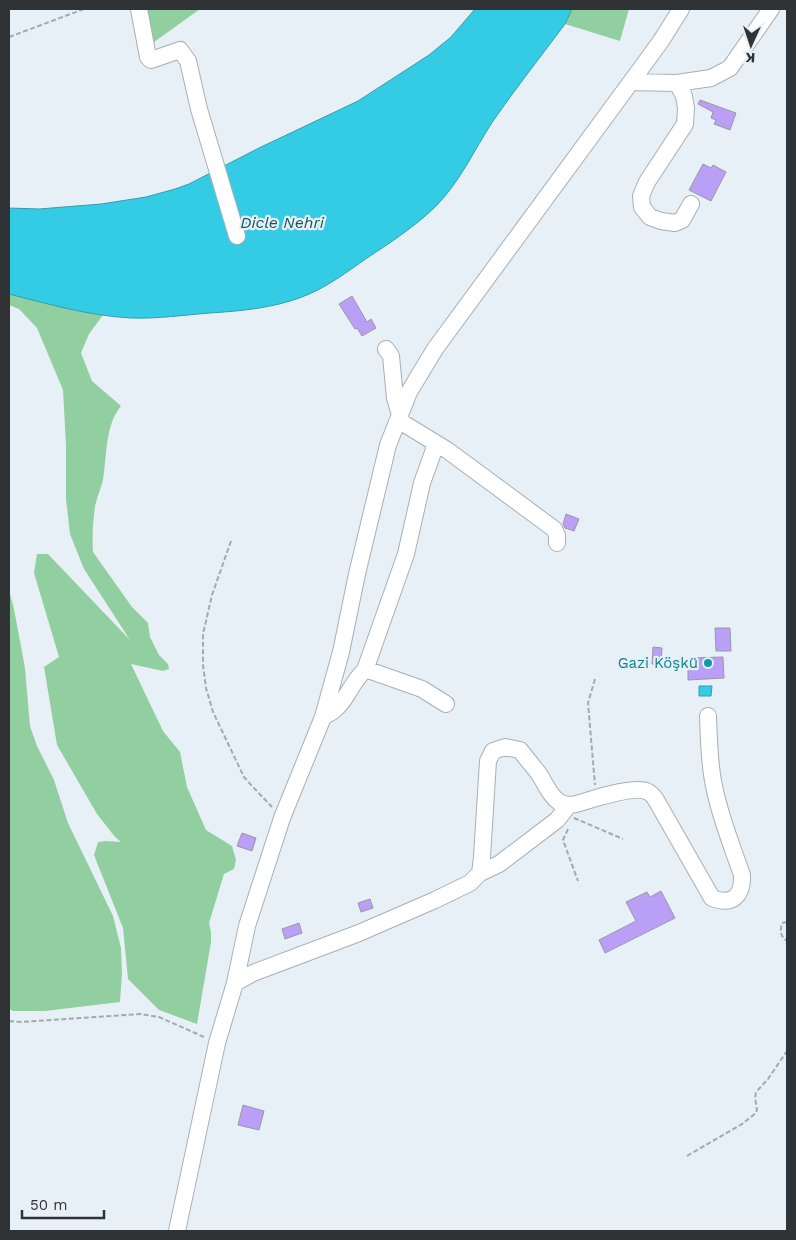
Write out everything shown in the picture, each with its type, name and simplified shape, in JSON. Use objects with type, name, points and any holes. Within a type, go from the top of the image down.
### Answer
[{"type":"street","points":[[140,9],[148,57],[152,60],[180,50],[188,61],[199,109],[237,236]]},
{"type":"street","points":[[177,1231],[217,1043],[235,983],[247,926],[282,818],[323,717],[342,652],[357,574],[388,445],[409,392],[435,349],[661,41],[680,9]]},
{"type":"street","points":[[631,82],[677,83],[711,78],[730,68],[771,9]]},
{"type":"street","points":[[677,83],[684,96],[686,108],[684,124],[647,182],[641,196],[642,207],[650,217],[661,222],[675,224],[682,220],[690,204]]},
{"type":"street","points":[[386,349],[391,356],[399,417],[554,529],[557,535],[557,542]]},
{"type":"street","points":[[323,717],[333,712],[339,706],[358,676],[365,670],[406,554],[422,483],[436,444]]},
{"type":"street","points":[[365,670],[422,689],[446,704]]},
{"type":"street","points":[[480,873],[488,760],[493,751],[505,747],[520,750],[539,774],[555,799],[561,803],[577,804],[634,790],[649,792],[656,800],[712,898],[719,901],[728,901],[736,897],[741,891],[743,884],[742,875],[721,815],[714,787],[708,716]]},
{"type":"street","points":[[235,983],[253,973],[359,933],[470,883],[480,873],[499,864],[550,826],[569,805]]},
{"type":"path","points":[[9,37],[84,9]]},
{"type":"path","points":[[231,542],[212,596],[203,634],[203,665],[206,688],[213,712],[244,776],[282,818]]},
{"type":"path","points":[[595,679],[588,703],[596,798]]},
{"type":"path","points":[[569,805],[572,817],[623,839]]},
{"type":"path","points":[[569,825],[563,840],[578,881]]},
{"type":"path","points":[[787,922],[782,923],[780,931],[787,941]]},
{"type":"path","points":[[9,1021],[21,1022],[141,1014],[159,1017],[217,1043]]},
{"type":"path","points":[[786,1052],[787,1057]]},
{"type":"path","points":[[688,1156],[742,1124],[756,1113],[756,1092],[768,1079],[786,1052]]},
{"type":"green space","points":[[143,9],[200,9],[150,45]]},
{"type":"green space","points":[[572,9],[629,9],[620,41],[565,24]]},
{"type":"green space","points":[[9,294],[103,315],[89,334],[81,353],[92,381],[121,406],[112,422],[107,441],[103,480],[95,506],[93,552],[132,607],[148,623],[150,637],[159,655],[168,664],[169,669],[163,671],[131,664],[163,731],[180,752],[187,787],[206,830],[232,846],[236,860],[234,869],[224,874],[209,923],[211,942],[197,1024],[159,1010],[128,979],[123,928],[94,855],[98,842],[121,842],[97,814],[57,745],[44,667],[59,657],[34,573],[37,554],[48,554],[130,640],[84,569],[70,534],[66,499],[63,390],[37,328],[19,309],[9,305]]},
{"type":"green space","points":[[9,590],[25,668],[30,726],[37,746],[54,780],[68,823],[113,916],[121,948],[120,1002],[45,1011],[13,1011],[9,1009]]},
{"type":"water","name":"Dicle Nehri","points":[[475,9],[572,9],[565,24],[493,121],[459,178],[443,199],[410,228],[328,284],[302,297],[269,306],[151,318],[100,315],[9,294],[9,208],[39,209],[101,204],[146,197],[189,184],[358,101],[429,55],[451,37]]},
{"type":"water","points":[[699,686],[712,686],[711,696],[699,696]]},
{"type":"building","points":[[700,100],[736,113],[730,130],[714,124],[716,120],[711,118],[713,112],[698,104]]},
{"type":"building","points":[[703,164],[711,168],[713,165],[726,172],[711,201],[689,190]]},
{"type":"building","points":[[352,296],[367,322],[371,319],[376,328],[362,336],[357,328],[355,329],[339,304]]},
{"type":"building","points":[[566,514],[579,519],[574,531],[565,528],[563,524]]},
{"type":"building","points":[[715,628],[730,628],[731,651],[716,651]]},
{"type":"building","points":[[653,647],[662,648],[661,665],[652,664]]},
{"type":"building","points":[[723,657],[724,678],[688,680],[689,658]]},
{"type":"building","points":[[242,833],[256,838],[252,851],[237,846]]},
{"type":"building","points":[[661,891],[675,918],[605,953],[599,940],[636,921],[626,902],[647,892],[650,897]]},
{"type":"building","points":[[370,899],[373,908],[361,912],[358,903]]},
{"type":"building","points":[[299,923],[302,933],[285,939],[282,929]]},
{"type":"building","points":[[243,1105],[264,1111],[259,1130],[238,1125]]},
{"type":"place","name":"Gazi Köşkü","points":[[708,663]]}]
